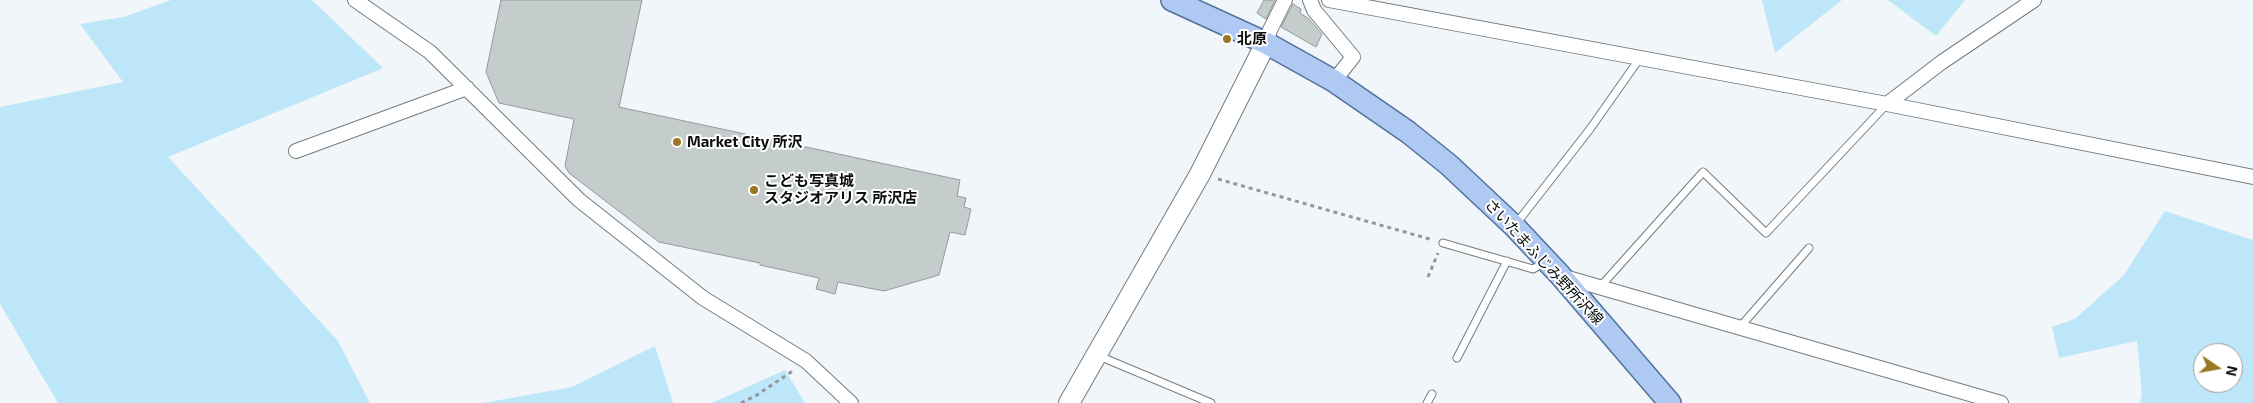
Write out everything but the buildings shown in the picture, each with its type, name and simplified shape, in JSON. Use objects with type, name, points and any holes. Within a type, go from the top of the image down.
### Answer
[{"type":"main road","name":"さいたまふじみ野所沢線","points":[[1172,0],[1266,43],[1334,81],[1408,132],[1449,165],[1514,226],[1670,403]]},
{"type":"street","points":[[355,0],[430,52],[579,200],[703,298],[806,361],[851,403]]},
{"type":"street","points":[[1070,403],[1200,174],[1286,0]]},
{"type":"street","points":[[1310,0],[1314,10],[1353,57],[1334,81]]},
{"type":"street","points":[[1329,0],[1887,104],[2253,177]]},
{"type":"street","points":[[1887,104],[1942,62],[2034,0]]},
{"type":"street","points":[[296,151],[467,88]]},
{"type":"street","points":[[1553,268],[1600,287],[2001,403]]},
{"type":"lane","points":[[1514,226],[1590,129],[1640,58]]},
{"type":"lane","points":[[1600,287],[1703,172],[1766,233],[1887,104]]},
{"type":"lane","points":[[1443,243],[1533,269],[1553,268]]},
{"type":"lane","points":[[1740,327],[1809,248]]},
{"type":"lane","points":[[1457,358],[1507,261]]},
{"type":"lane","points":[[1096,355],[1212,403]]},
{"type":"lane","points":[[1427,403],[1432,394]]},
{"type":"path","points":[[1200,174],[1443,243],[1428,277]]},
{"type":"path","points":[[741,403],[768,388],[806,361]]},
{"type":"shaded area","points":[[171,0],[312,0],[383,68],[168,157],[338,341],[370,403],[58,403],[0,304],[0,107],[123,82],[80,24],[124,17]]},
{"type":"shaded area","points":[[1762,0],[1842,0],[1775,53]]},
{"type":"shaded area","points":[[1888,0],[1965,0],[1936,36]]},
{"type":"shaded area","points":[[2165,211],[2253,240],[2253,403],[2140,403],[2142,395],[2137,341],[2059,358],[2052,327],[2075,319],[2124,275]]},
{"type":"shaded area","points":[[655,346],[673,403],[483,403],[572,387]]},
{"type":"shaded area","points":[[785,370],[805,403],[712,403]]},
{"type":"place","name":"北原","points":[[1227,39]]},
{"type":"place","name":"Market City 所沢","points":[[677,142]]},
{"type":"place","name":"こども写真城 スタジオアリス 所沢店","points":[[754,190]]}]
